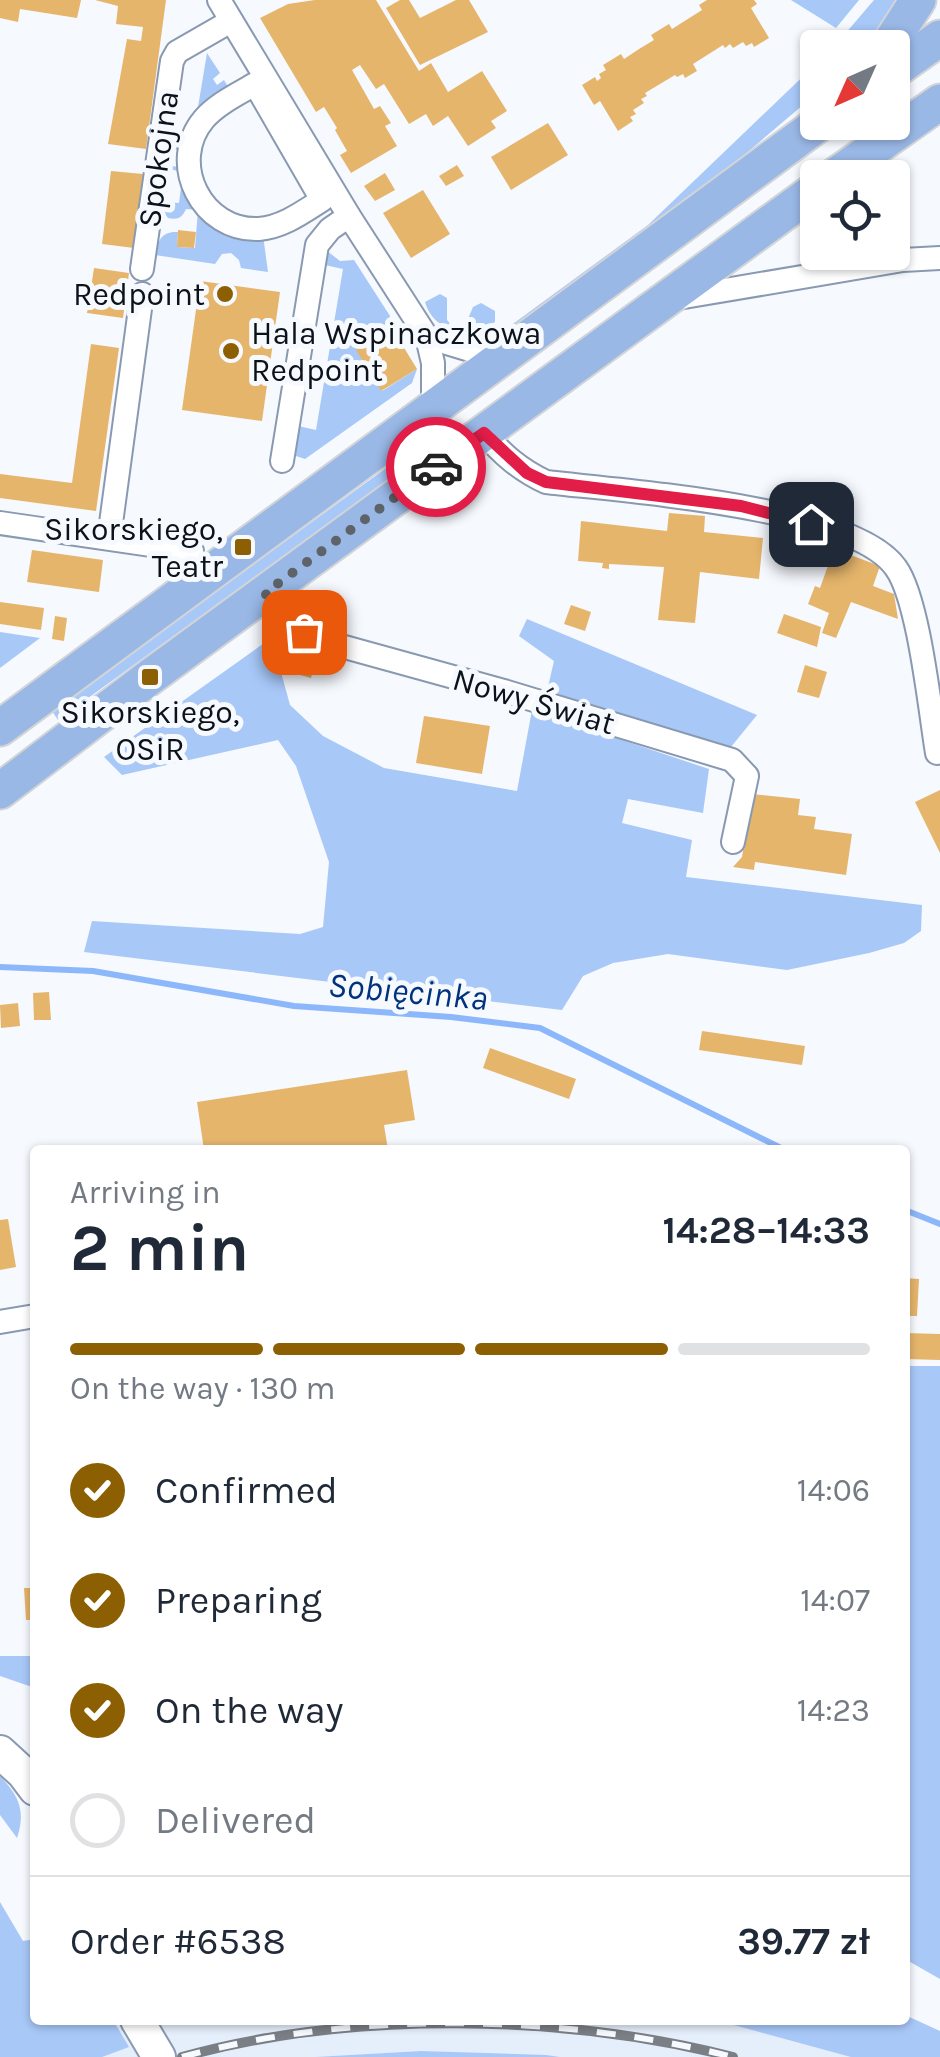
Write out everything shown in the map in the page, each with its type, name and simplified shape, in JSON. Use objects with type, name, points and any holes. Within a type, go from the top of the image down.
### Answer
[{"type":"main road","points":[[899,30],[918,0]]},
{"type":"main road","points":[[910,59],[940,38]]},
{"type":"main road","points":[[856,160],[940,102]]},
{"type":"main road","points":[[0,728],[800,138]]},
{"type":"main road","points":[[0,791],[800,201]]},
{"type":"street","points":[[219,0],[348,216],[427,337],[433,363],[434,410]]},
{"type":"street","name":"Spokojna","points":[[142,269],[172,61],[177,52],[231,21]]},
{"type":"street","points":[[255,84],[322,200],[269,228],[244,228],[224,221],[202,202],[191,180],[188,157],[196,130],[219,106],[255,84]]},
{"type":"street","points":[[282,460],[317,246],[330,229],[348,216]]},
{"type":"street","points":[[664,301],[903,260],[940,258]]},
{"type":"street","points":[[109,538],[142,294]]},
{"type":"street","points":[[427,337],[503,360]]},
{"type":"street","points":[[484,433],[527,473],[546,482],[741,506],[846,533],[883,556],[896,568],[906,593],[937,754]]},
{"type":"street","points":[[0,523],[192,551]]},
{"type":"street","name":"Nowy Świat","points":[[265,593],[280,614],[304,632],[340,646],[732,760],[746,776],[733,842]]},
{"type":"street","points":[[0,1322],[30,1317]]},
{"type":"street","points":[[0,1725],[30,1749]]},
{"type":"street","points":[[0,1752],[30,1783]]},
{"type":"shaded area","points":[[791,0],[859,0],[836,28]]},
{"type":"shaded area","points":[[874,0],[902,0],[880,30],[848,30]]},
{"type":"shaded area","points":[[207,53],[220,73],[213,79],[217,85],[224,80],[234,97],[197,113]]},
{"type":"shaded area","points":[[800,79],[800,107],[675,214],[498,340],[491,340],[648,225]]},
{"type":"shaded area","points":[[196,130],[201,202],[262,228],[268,272],[241,268],[231,253],[222,254],[215,264],[155,255],[161,238],[172,232],[178,232],[177,247],[195,248],[198,210],[186,209],[179,218],[168,218],[163,202],[179,203],[183,172],[168,166],[183,167],[186,151],[171,146],[187,146]]},
{"type":"shaded area","points":[[327,251],[340,261],[354,260],[390,316],[389,322],[362,340],[382,391],[417,369],[412,383],[305,459],[293,455],[298,426],[316,430],[343,269],[325,265]]},
{"type":"shaded area","points":[[440,294],[447,298],[447,320],[453,327],[465,326],[473,307],[481,303],[495,311],[495,322],[474,334],[444,326],[433,317],[425,302]]},
{"type":"shaded area","points":[[415,447],[421,456],[58,720],[52,711]]},
{"type":"shaded area","points":[[527,619],[757,715],[726,753],[547,691],[554,661],[519,636]]},
{"type":"shaded area","points":[[284,629],[301,640],[294,652],[276,654],[290,705],[323,736],[384,768],[517,791],[532,710],[709,769],[703,813],[628,799],[622,823],[692,840],[686,877],[922,905],[921,931],[904,943],[787,970],[668,954],[613,963],[583,976],[562,1010],[84,952],[92,921],[300,934],[323,927],[329,862],[296,766],[278,740],[122,775],[104,757]]},
{"type":"shaded area","points":[[0,632],[40,638],[0,668]]},
{"type":"shaded area","points":[[910,1366],[940,1366],[940,1979],[910,1962]]},
{"type":"shaded area","points":[[0,1656],[30,1656],[30,1686],[0,1676]]},
{"type":"shaded area","points":[[0,1776],[19,1804],[17,1838],[0,1815]]},
{"type":"shaded area","points":[[0,1902],[23,1941],[30,1940],[30,2025],[116,2025],[129,2047],[102,2057],[0,2057]]},
{"type":"shaded area","points":[[910,2017],[940,2031],[940,2057],[851,2057],[733,2025],[910,2025]]},
{"type":"shaded area","points":[[125,2025],[771,2025],[898,2057],[560,2057],[421,2051],[315,2057],[14,2057]]},
{"type":"shaded area","points":[[421,2051],[546,2055],[560,2057],[315,2057]]},
{"type":"building","points":[[0,0],[81,0],[77,18],[20,9],[18,22],[0,18]]},
{"type":"building","points":[[95,0],[166,0],[146,149],[108,144],[127,39],[141,41],[143,27],[116,24],[118,6]]},
{"type":"building","points":[[376,0],[419,71],[431,63],[448,92],[482,71],[507,111],[491,121],[496,128],[468,146],[448,116],[433,126],[426,114],[409,124],[384,84],[376,89],[360,65],[352,70],[374,109],[380,106],[391,123],[385,126],[397,146],[351,173],[340,155],[347,151],[337,128],[324,107],[316,112],[260,18],[288,4]]},
{"type":"building","points":[[409,0],[420,18],[456,0],[469,0],[488,32],[420,65],[386,8]]},
{"type":"building","points":[[707,0],[754,0],[757,4],[751,8],[769,38],[754,47],[743,42],[733,48],[723,45],[693,64],[697,71],[685,78],[683,74],[675,75],[645,93],[647,96],[641,99],[644,103],[630,117],[633,121],[618,131],[600,101],[594,105],[582,85],[595,77],[597,81],[601,78],[599,74],[606,70],[603,65],[621,54],[624,59],[654,40],[651,35],[669,24],[672,29],[702,10],[699,5]]},
{"type":"building","points":[[548,123],[568,155],[511,190],[491,157]]},
{"type":"building","points":[[457,165],[464,176],[446,186],[439,176]]},
{"type":"building","points":[[111,171],[143,174],[134,248],[102,244]]},
{"type":"building","points":[[385,173],[395,190],[375,201],[364,186]]},
{"type":"building","points":[[423,190],[450,234],[411,258],[383,213]]},
{"type":"building","points":[[178,230],[196,232],[194,248],[177,247]]},
{"type":"building","points":[[94,268],[129,273],[123,318],[87,313]]},
{"type":"building","name":"Hala Wspinaczkowa Redpoint","points":[[200,281],[280,292],[262,421],[182,410]]},
{"type":"building","points":[[392,328],[417,369],[381,391],[356,350],[375,331],[378,336]]},
{"type":"building","points":[[91,344],[119,348],[96,511],[0,498],[0,474],[72,483]]},
{"type":"building","points":[[669,513],[705,516],[704,532],[763,538],[759,579],[700,572],[695,623],[658,620],[664,567],[609,564],[609,569],[602,568],[603,563],[578,561],[581,521],[667,531]]},
{"type":"building","points":[[824,545],[880,566],[873,586],[894,594],[898,619],[851,602],[836,638],[822,633],[829,613],[808,604],[815,586],[820,588],[829,563],[819,559]]},
{"type":"building","points":[[32,550],[103,560],[99,592],[27,582]]},
{"type":"building","points":[[0,602],[44,608],[41,630],[0,624]]},
{"type":"building","points":[[571,605],[591,612],[585,631],[564,624]]},
{"type":"building","points":[[784,614],[821,627],[817,647],[777,633]]},
{"type":"building","points":[[55,616],[67,618],[64,641],[52,639]]},
{"type":"building","points":[[303,652],[317,656],[311,678],[297,674]]},
{"type":"building","points":[[805,665],[827,672],[819,698],[797,692]]},
{"type":"building","points":[[424,716],[490,726],[482,774],[416,763]]},
{"type":"building","points":[[940,790],[940,853],[915,802]]},
{"type":"building","points":[[751,794],[800,799],[798,815],[816,817],[814,829],[852,834],[846,875],[755,862],[754,870],[733,867],[742,857]]},
{"type":"building","points":[[49,992],[51,1020],[34,1020],[33,993]]},
{"type":"building","points":[[18,1003],[20,1026],[1,1028],[0,1005]]},
{"type":"building","points":[[702,1031],[805,1046],[802,1065],[699,1050]]},
{"type":"building","points":[[490,1048],[576,1079],[569,1099],[483,1068]]},
{"type":"building","points":[[407,1070],[415,1120],[384,1125],[387,1145],[203,1145],[197,1102]]},
{"type":"building","points":[[8,1219],[16,1267],[0,1270],[0,1220]]},
{"type":"building","points":[[910,1278],[919,1279],[917,1316],[910,1316]]},
{"type":"building","points":[[910,1333],[940,1334],[940,1360],[910,1359]]},
{"type":"building","points":[[24,1588],[30,1588],[30,1620],[26,1620]]},
{"type":"waterway","name":"Sobięcinka","points":[[0,967],[93,971],[294,1006],[451,1017],[540,1028],[775,1145]]},
{"type":"waterway","name":"Sobięcinka","points":[[910,1212],[940,1224]]},
{"type":"railway","points":[[182,2057],[316,2031],[386,2025]]},
{"type":"railway","points":[[505,2025],[599,2032],[733,2057]]},
{"type":"way so far","points":[[304,632],[280,614],[265,593],[436,467]]},
{"type":"place","name":"Redpoint","points":[[225,294]]},
{"type":"place","name":"Hala Wspinaczkowa Redpoint","points":[[231,351]]},
{"type":"place","name":"Sikorskiego, Teatr","points":[[243,547]]},
{"type":"place","name":"Sikorskiego, OSiR","points":[[150,677]]},
{"type":"route","points":[[436,467],[484,433],[527,473],[546,482],[741,506],[811,524]]}]
